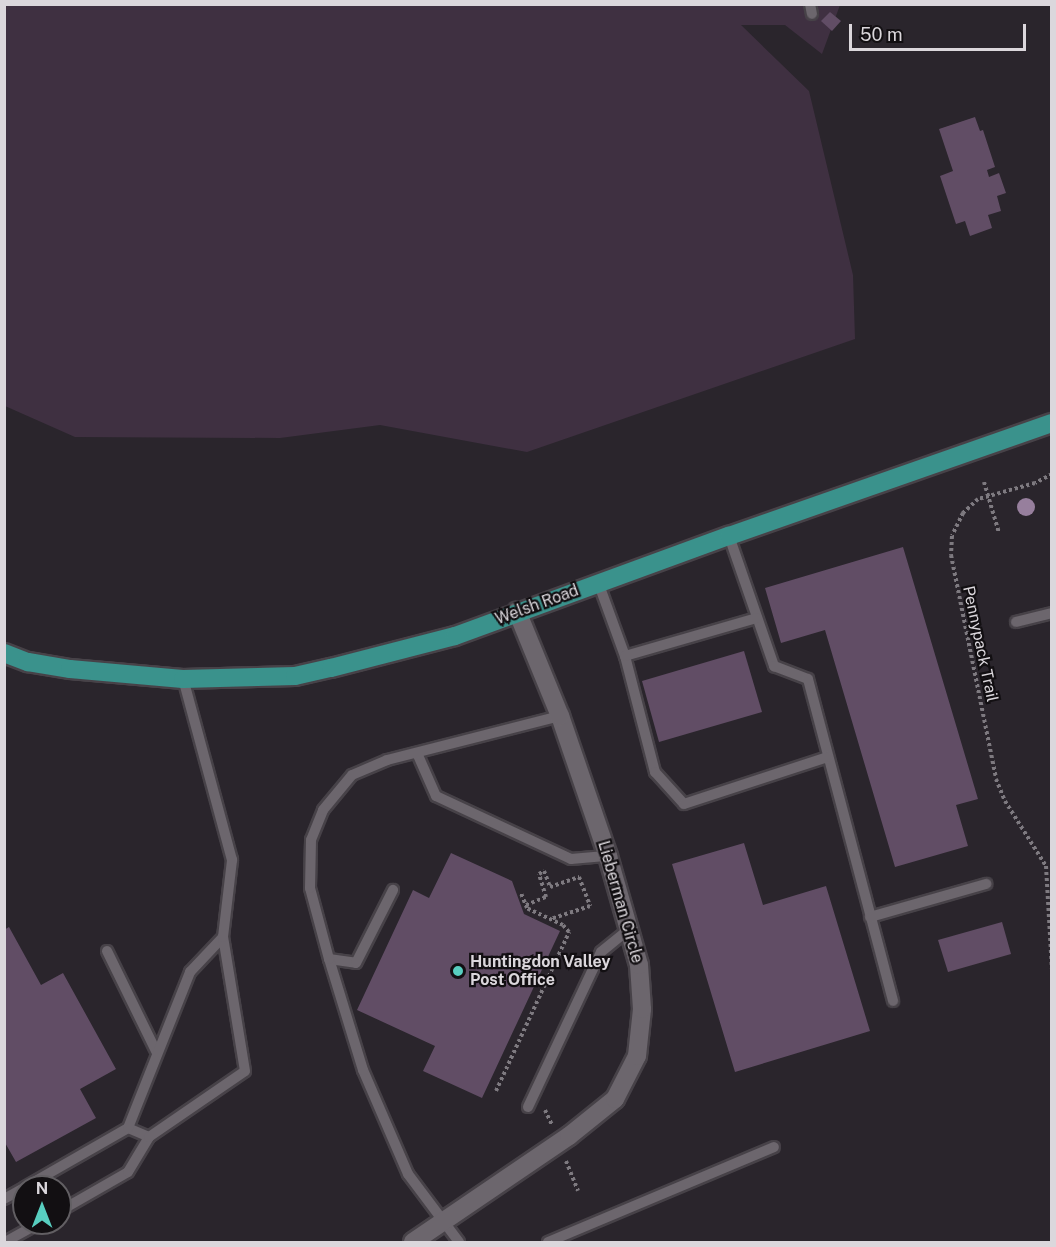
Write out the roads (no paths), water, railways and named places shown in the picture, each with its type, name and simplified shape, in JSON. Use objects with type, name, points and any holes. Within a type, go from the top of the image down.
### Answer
[{"type":"main road","name":"Welsh Road","points":[[4,653],[28,662],[109,674],[183,679],[295,676],[455,636],[598,582],[1052,423]]},
{"type":"street","name":"Lieberman Circle","points":[[413,1242],[569,1136],[615,1100],[637,1056],[642,1010],[639,965],[608,856],[560,716],[517,611]]},
{"type":"lane","points":[[729,536],[774,666],[808,679],[893,1001]]},
{"type":"lane","points":[[598,582],[625,656],[655,772],[684,804],[828,757]]},
{"type":"lane","points":[[1016,622],[1052,613]]},
{"type":"lane","points":[[625,656],[757,618]]},
{"type":"lane","points":[[72,1204],[128,1172],[149,1137],[245,1071],[223,937],[232,860],[183,679]]},
{"type":"lane","points":[[459,1242],[408,1174],[363,1070],[329,960],[310,888],[311,840],[322,810],[352,776],[387,760],[560,716]]},
{"type":"lane","points":[[417,753],[436,796],[571,859],[608,856]]},
{"type":"lane","points":[[870,917],[986,884]]},
{"type":"lane","points":[[329,960],[356,963],[393,890]]},
{"type":"lane","points":[[528,1107],[601,952],[628,930]]},
{"type":"lane","points":[[46,1175],[128,1128],[190,972],[223,937]]},
{"type":"lane","points":[[107,951],[158,1053]]},
{"type":"lane","points":[[128,1128],[149,1137]]},
{"type":"lane","points":[[548,1242],[774,1148]]},
{"type":"place","name":"Huntingdon Valley Post Office","points":[[458,971]]}]
